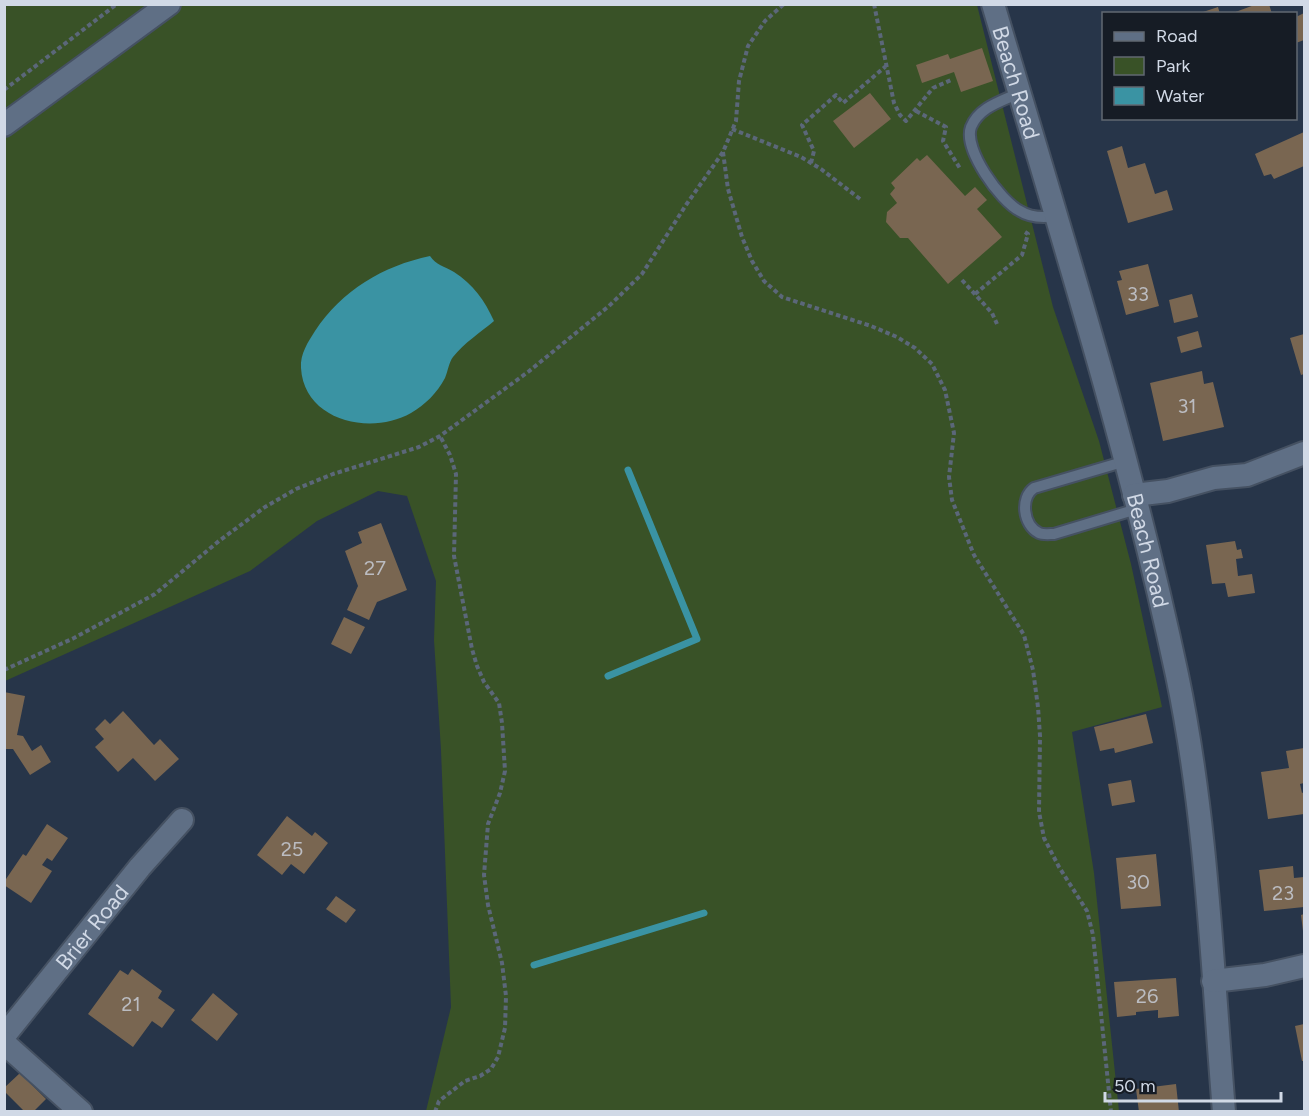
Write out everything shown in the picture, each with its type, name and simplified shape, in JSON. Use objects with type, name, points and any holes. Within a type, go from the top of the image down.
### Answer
[{"type":"street","points":[[4,125],[169,4]]},
{"type":"street","name":"Beach Road","points":[[993,4],[1117,424],[1177,677],[1200,822],[1224,1112]]},
{"type":"street","points":[[1136,502],[1215,478],[1247,475],[1305,453]]},
{"type":"street","name":"Brier Road","points":[[4,1036],[140,867],[182,820]]},
{"type":"street","points":[[1213,981],[1264,975],[1305,966]]},
{"type":"street","points":[[4,1043],[81,1112]]},
{"type":"lane","points":[[1019,93],[986,109],[972,126],[969,137],[991,182],[1011,206],[1043,219],[1056,216]]},
{"type":"lane","points":[[1126,461],[1034,488],[1029,492],[1024,506],[1029,522],[1039,533],[1046,535],[1136,502]]},
{"type":"path","points":[[4,90],[117,4]]},
{"type":"path","points":[[4,670],[74,638],[155,594],[219,541],[265,507],[296,489],[333,474],[418,447],[440,436],[566,342],[609,306],[642,274],[723,152],[736,121],[739,81],[748,46],[765,21],[784,4]]},
{"type":"path","points":[[874,4],[894,103],[900,116],[906,122],[933,88],[951,80]]},
{"type":"path","points":[[811,163],[814,151],[802,125],[836,95],[843,103],[886,66]]},
{"type":"path","points":[[916,111],[946,127],[943,141],[964,176]]},
{"type":"path","points":[[732,129],[784,149],[811,163],[860,199]]},
{"type":"path","points":[[723,152],[728,189],[742,237],[764,281],[782,297],[871,326],[897,337],[915,348],[932,364],[945,390],[954,433],[949,477],[952,500],[974,555],[1024,634],[1033,670],[1040,736],[1039,812],[1044,838],[1087,911],[1093,935],[1111,1112]]},
{"type":"path","points":[[975,294],[1022,255],[1028,234],[1019,228]]},
{"type":"path","points":[[962,280],[994,316],[997,324]]},
{"type":"path","points":[[435,1112],[439,1101],[465,1081],[491,1069],[498,1057],[505,1028],[507,996],[502,963],[488,905],[484,874],[488,824],[500,793],[505,771],[502,723],[499,703],[484,682],[472,649],[454,556],[456,474],[450,455],[440,436]]},
{"type":"green space","points":[[4,5],[977,5],[1053,307],[1099,441],[1131,564],[1162,707],[1072,732],[1094,873],[1119,1111],[426,1111],[451,1007],[441,750],[434,640],[436,581],[407,496],[378,491],[317,521],[250,571],[5,681]]},
{"type":"water","points":[[430,256],[473,288],[494,321],[457,352],[438,389],[411,413],[395,420],[359,423],[327,412],[314,401],[305,386],[301,368],[303,353],[315,331],[338,303],[365,282],[396,266]]},
{"type":"building","points":[[1257,4],[1269,4],[1271,12],[1235,12]]},
{"type":"building","points":[[1218,7],[1219,12],[1203,12]]},
{"type":"building","points":[[1304,13],[1304,40],[1297,43],[1297,16]]},
{"type":"building","points":[[982,48],[993,81],[961,92],[954,72],[922,83],[916,65],[948,54],[950,59]]},
{"type":"building","points":[[870,93],[891,119],[854,148],[833,121]]},
{"type":"building","points":[[1304,132],[1304,166],[1274,179],[1271,174],[1264,176],[1255,154]]},
{"type":"building","points":[[1122,146],[1128,168],[1145,163],[1155,194],[1167,190],[1173,210],[1128,223],[1107,151]]},
{"type":"building","points":[[927,155],[965,196],[975,187],[987,200],[977,209],[1002,237],[948,284],[908,238],[900,238],[886,222],[887,212],[897,203],[890,194],[895,188],[891,183],[917,158],[920,161]]},
{"type":"building","points":[[1148,264],[1159,306],[1126,315],[1117,281],[1122,280],[1119,271]]},
{"type":"building","points":[[1192,294],[1198,317],[1174,323],[1169,300]]},
{"type":"building","points":[[1198,331],[1202,347],[1181,353],[1177,337]]},
{"type":"building","points":[[1304,334],[1304,374],[1301,375],[1290,338]]},
{"type":"building","points":[[1202,371],[1204,384],[1213,382],[1224,427],[1163,441],[1150,383]]},
{"type":"building","points":[[381,523],[407,590],[377,602],[369,620],[347,610],[358,586],[345,551],[362,543],[358,532]]},
{"type":"building","points":[[1235,541],[1237,550],[1241,549],[1243,558],[1236,559],[1238,576],[1252,574],[1255,593],[1228,597],[1225,583],[1212,584],[1206,545]]},
{"type":"building","points":[[344,617],[365,627],[351,654],[331,644]]},
{"type":"building","points":[[4,692],[25,696],[17,735],[23,736],[32,751],[41,745],[51,762],[30,775],[13,749],[4,749]]},
{"type":"building","points":[[123,711],[154,745],[160,739],[179,759],[155,781],[133,758],[118,772],[95,747],[104,739],[95,729],[105,719],[110,724]]},
{"type":"building","points":[[1146,714],[1153,743],[1115,753],[1114,748],[1100,751],[1094,727]]},
{"type":"building","points":[[1304,748],[1304,783],[1300,784],[1302,793],[1304,792],[1304,814],[1268,819],[1261,772],[1289,768],[1286,751]]},
{"type":"building","points":[[1131,780],[1135,802],[1112,806],[1108,784]]},
{"type":"building","points":[[287,816],[312,836],[315,832],[328,843],[304,874],[291,864],[282,875],[257,855]]},
{"type":"building","points":[[47,824],[68,838],[52,861],[47,858],[42,865],[52,871],[31,903],[4,885],[4,882],[23,854],[26,856]]},
{"type":"building","points":[[1156,854],[1161,906],[1121,909],[1116,858]]},
{"type":"building","points":[[1293,866],[1294,878],[1304,877],[1304,907],[1264,911],[1259,870]]},
{"type":"building","points":[[336,896],[356,910],[346,923],[326,909]]},
{"type":"building","points":[[1304,914],[1304,931],[1303,931],[1301,915]]},
{"type":"building","points":[[132,969],[162,991],[158,998],[175,1010],[162,1028],[152,1021],[133,1047],[88,1014],[120,970],[128,975]]},
{"type":"building","points":[[1176,978],[1179,1016],[1158,1018],[1158,1010],[1117,1017],[1114,982]]},
{"type":"building","points":[[213,993],[238,1014],[217,1041],[191,1020]]},
{"type":"building","points":[[1304,1024],[1304,1061],[1302,1061],[1295,1026]]},
{"type":"building","points":[[20,1073],[46,1099],[33,1112],[25,1112],[4,1091],[4,1088]]},
{"type":"building","points":[[1176,1084],[1179,1112],[1139,1112],[1136,1089]]},
{"type":"waterway","points":[[608,676],[697,639],[628,470]]},
{"type":"waterway","points":[[534,965],[704,913]]}]
